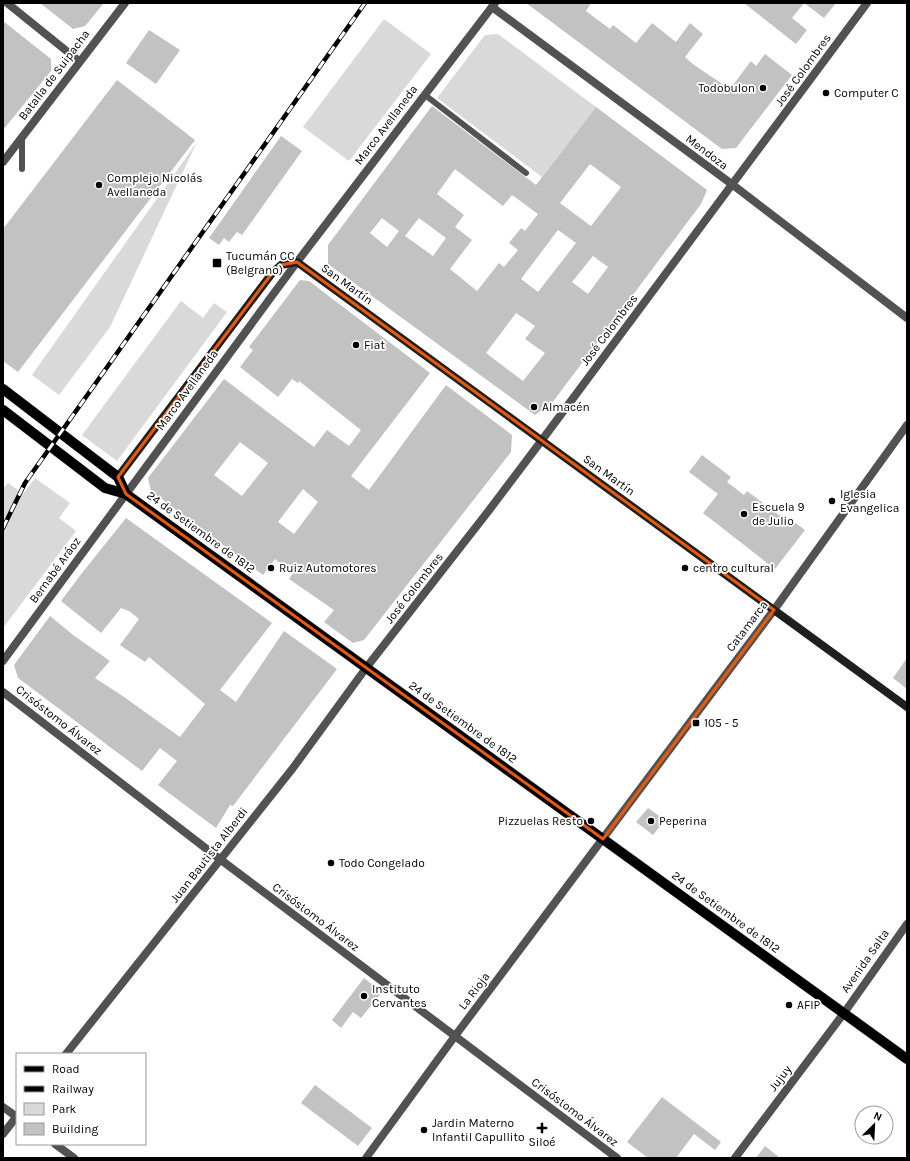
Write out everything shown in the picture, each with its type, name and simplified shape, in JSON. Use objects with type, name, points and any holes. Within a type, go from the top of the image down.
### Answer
[{"type":"main road","name":"San Martín","points":[[297,262],[907,707]]},
{"type":"main road","name":"Marco Avellaneda","points":[[118,477],[273,272],[281,265],[297,262]]},
{"type":"main road","points":[[3,389],[118,477],[126,494]]},
{"type":"main road","name":"24 de Setiembre de 1812","points":[[3,410],[105,488],[126,494],[907,1059]]},
{"type":"street","points":[[7,3],[79,61]]},
{"type":"street","name":"Batalla de Suipacha","points":[[3,162],[125,3]]},
{"type":"street","name":"José Colombres","points":[[366,668],[486,515],[867,3]]},
{"type":"street","name":"Mendoza","points":[[494,5],[907,318]]},
{"type":"street","name":"Marco Avellaneda","points":[[126,494],[297,262],[494,5]]},
{"type":"street","name":"Catamarca","points":[[603,839],[774,610],[907,424]]},
{"type":"street","name":"Bernabé Aráoz","points":[[3,661],[126,494]]},
{"type":"street","name":"Juan Bautista Alberdi","points":[[67,1053],[293,768],[366,668]]},
{"type":"street","name":"Crisóstomo Álvarez","points":[[3,692],[221,860],[617,1158]]},
{"type":"street","name":"La Rioja","points":[[366,1158],[455,1036],[603,839]]},
{"type":"street","name":"Avenida Salta","points":[[844,1013],[907,924]]},
{"type":"street","name":"Jujuy","points":[[735,1158],[844,1013]]},
{"type":"street","points":[[3,1107],[16,1116]]},
{"type":"street","points":[[3,1134],[16,1118]]},
{"type":"street","points":[[56,1145],[74,1158]]},
{"type":"lane","points":[[425,95],[526,173]]},
{"type":"lane","points":[[22,136],[22,169]]},
{"type":"highlighted area","points":[[297,262],[774,610],[603,839],[126,494],[118,477],[273,272],[281,265]]},
{"type":"green space","points":[[384,19],[431,54],[349,161],[303,127]]},
{"type":"green space","points":[[498,34],[596,107],[542,177],[437,98],[485,35]]},
{"type":"green space","points":[[197,142],[110,327],[59,395],[32,375]]},
{"type":"green space","points":[[181,301],[203,318],[214,303],[227,312],[117,461],[82,435]]},
{"type":"green space","points":[[35,478],[70,503],[59,518],[76,531],[3,628],[3,489],[8,483],[23,494]]},
{"type":"building","points":[[40,3],[104,3],[85,26],[73,29]]},
{"type":"building","points":[[526,3],[591,3],[586,11],[610,29],[613,25],[636,43],[652,23],[676,42],[690,23],[703,34],[685,57],[694,65],[730,89],[751,61],[756,66],[765,54],[792,75],[736,148],[722,149]]},
{"type":"building","points":[[744,3],[804,3],[792,18],[807,30],[796,44]]},
{"type":"building","points":[[804,3],[836,3],[824,18]]},
{"type":"building","points":[[3,21],[51,59],[51,71],[3,130]]},
{"type":"building","points":[[149,30],[180,50],[156,84],[126,63]]},
{"type":"building","name":"Complejo Nicolás Avellaneda","points":[[117,80],[195,140],[18,372],[3,361],[3,229]]},
{"type":"building","points":[[432,106],[536,185],[596,107],[707,190],[701,204],[552,403],[535,415],[328,264],[328,245]],"holes":[[[590,164],[621,187],[591,226],[560,203]],[[455,169],[503,206],[512,195],[538,214],[525,231],[521,228],[509,243],[518,250],[504,267],[499,263],[477,291],[450,269],[472,240],[455,227],[464,215],[437,194]],[[382,218],[399,231],[387,247],[370,233]],[[419,218],[446,238],[433,256],[405,236]],[[558,230],[576,243],[538,292],[521,279]],[[593,256],[608,267],[588,294],[572,282]],[[516,313],[535,326],[525,339],[545,353],[523,381],[486,353]]]},
{"type":"building","points":[[281,136],[302,151],[242,235],[237,232],[229,242],[224,238],[219,245],[209,238]]},
{"type":"building","points":[[300,280],[309,281],[430,373],[351,476],[369,490],[446,385],[512,435],[511,452],[364,640],[353,643],[324,622],[334,610],[289,579],[293,573],[275,559],[263,575],[151,491],[148,478],[224,379],[314,447],[327,430],[349,446],[361,430],[299,381],[298,383],[292,379],[278,397],[240,367],[253,350],[249,347]],"holes":[[[240,442],[268,463],[242,496],[214,475]],[[303,489],[318,502],[294,534],[278,522]]]},
{"type":"building","name":"Escuela 9 de Julio","points":[[702,455],[731,477],[727,482],[744,495],[747,491],[783,518],[785,515],[805,530],[775,569],[703,513],[718,494],[689,472]]},
{"type":"building","points":[[126,518],[272,623],[220,690],[236,702],[284,631],[337,669],[233,806],[230,805],[216,828],[158,785],[177,761],[160,748],[142,771],[18,678],[14,665],[50,616],[73,635],[110,661],[95,678],[180,737],[205,704],[149,657],[145,662],[120,645],[139,619],[129,611],[121,608],[101,633],[61,601]]},
{"type":"building","points":[[907,658],[907,689],[893,678]]},
{"type":"building","name":"Peperina","points":[[648,808],[665,820],[653,835],[636,822]]},
{"type":"building","points":[[364,978],[382,992],[361,1018],[353,1012],[341,1028],[332,1020]]},
{"type":"building","points":[[315,1085],[372,1128],[358,1146],[301,1103]]},
{"type":"building","points":[[662,1097],[721,1142],[715,1150],[694,1134],[676,1158],[648,1158],[627,1142]]},
{"type":"building","points":[[765,1146],[780,1158],[756,1158]]},
{"type":"railway","points":[[3,528],[25,483],[365,3]]},
{"type":"place","name":"Todobulon","points":[[763,88]]},
{"type":"place","name":"Computer C","points":[[826,93]]},
{"type":"place","name":"Complejo Nicolás Avellaneda","points":[[99,185]]},
{"type":"place","name":"Tucumán CC (Belgrano)","points":[[217,263]]},
{"type":"place","name":"Fiat","points":[[356,345]]},
{"type":"place","name":"Almacén","points":[[534,407]]},
{"type":"place","name":"Iglesia Evangelica","points":[[832,501]]},
{"type":"place","name":"Escuela 9 de Julio","points":[[744,514]]},
{"type":"place","name":"Ruiz Automotores","points":[[271,568]]},
{"type":"place","name":"centro cultural","points":[[685,568]]},
{"type":"place","name":"105 - 5","points":[[696,723]]},
{"type":"place","name":"Pizzuelas Resto","points":[[591,821]]},
{"type":"place","name":"Peperina","points":[[651,821]]},
{"type":"place","name":"Todo Congelado","points":[[331,863]]},
{"type":"place","name":"Instituto Cervantes","points":[[364,996]]},
{"type":"place","name":"AFIP","points":[[789,1005]]},
{"type":"place","name":"Siloé","points":[[542,1128]]},
{"type":"place","name":"Jardin Materno Infantil Capullito","points":[[424,1130]]}]
